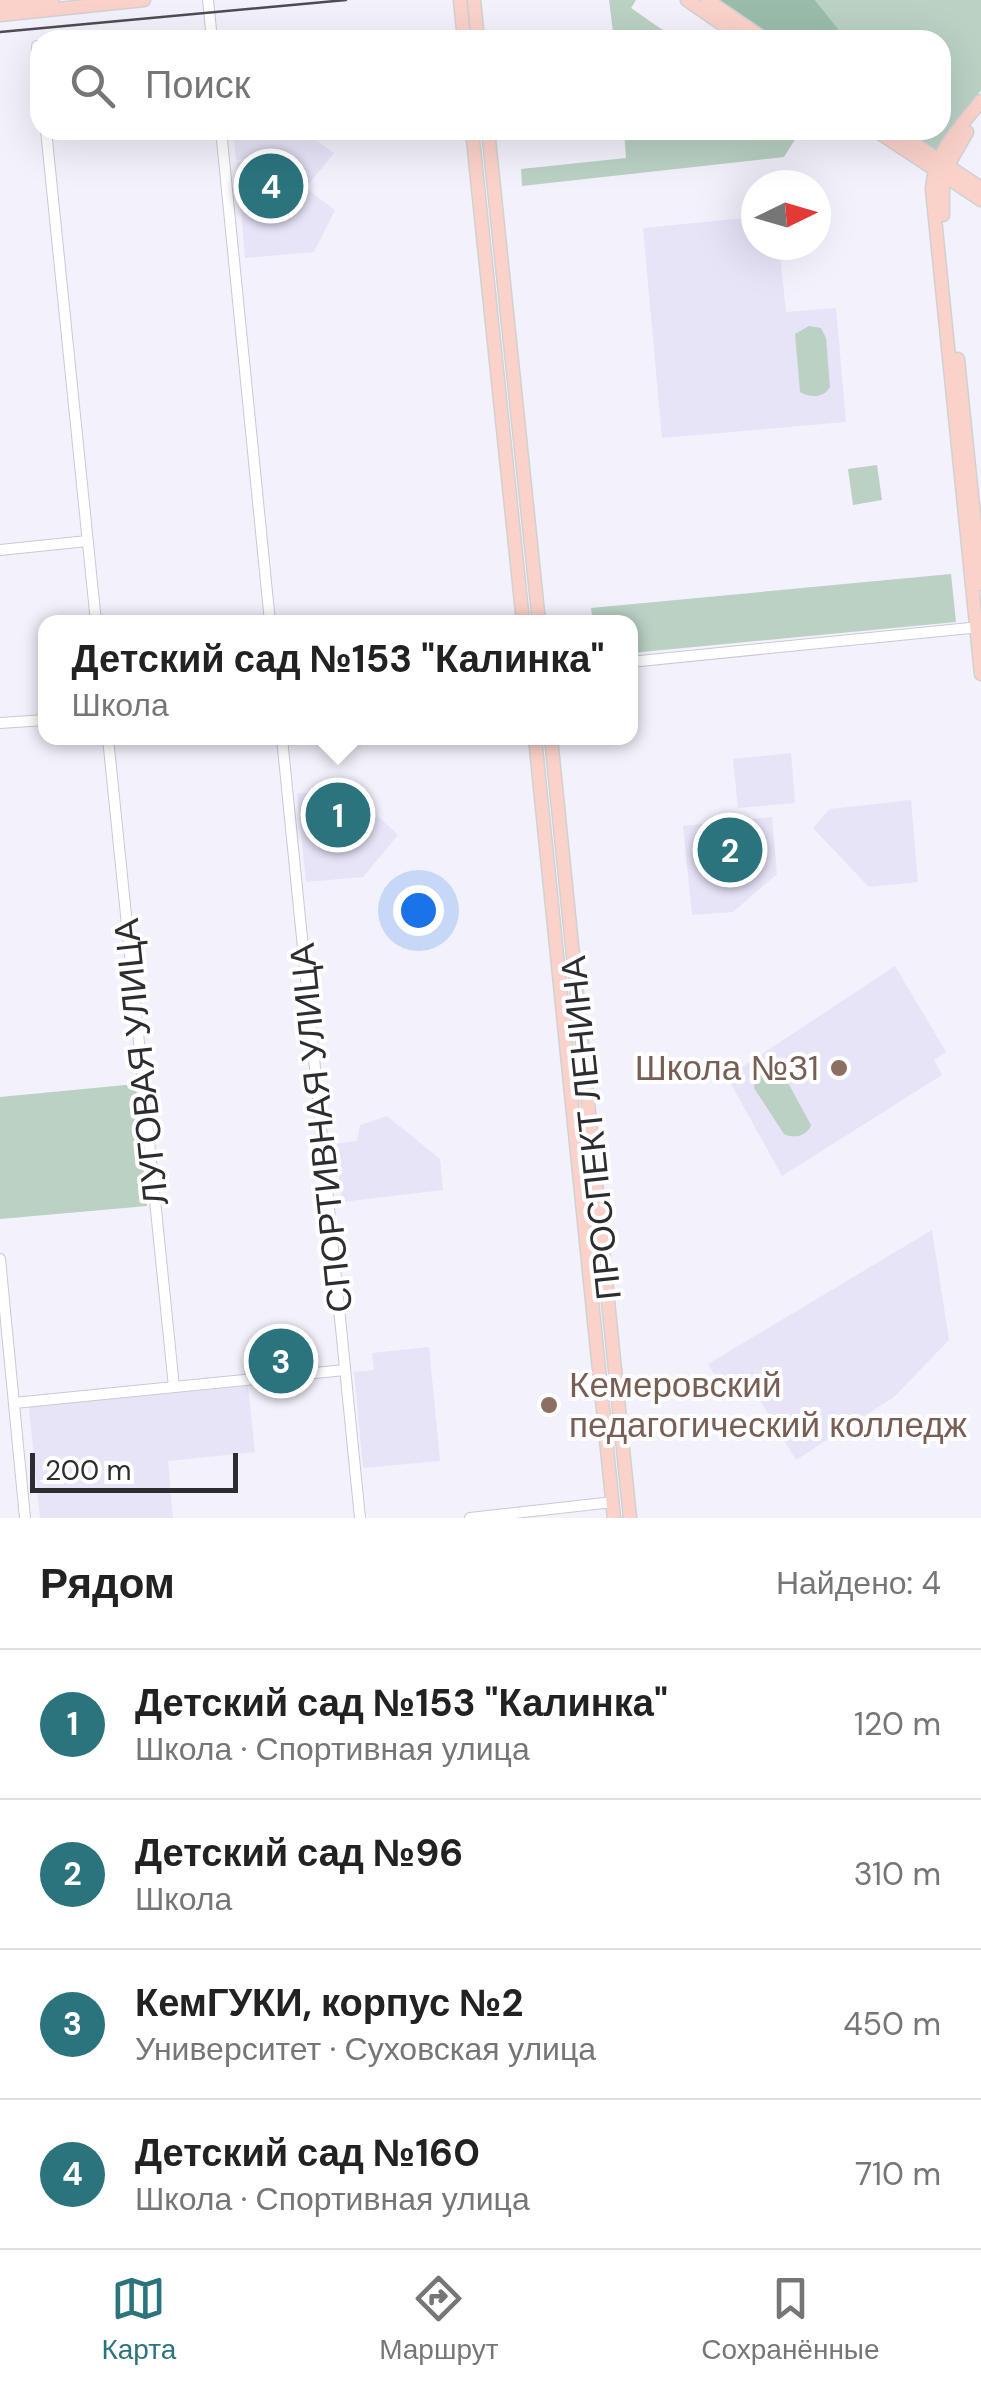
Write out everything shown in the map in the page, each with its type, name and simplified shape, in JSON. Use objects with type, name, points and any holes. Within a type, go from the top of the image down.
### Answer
[{"type":"main road","points":[[0,14],[53,0]]},
{"type":"main road","points":[[0,5],[144,0]]},
{"type":"main road","points":[[460,0],[463,30]]},
{"type":"main road","points":[[474,0],[477,30]]},
{"type":"main road","points":[[687,0],[730,30]]},
{"type":"main road","points":[[706,0],[751,30]]},
{"type":"main road","points":[[951,138],[981,101]]},
{"type":"main road","points":[[981,115],[940,166],[981,584]]},
{"type":"main road","points":[[473,140],[522,615]]},
{"type":"main road","points":[[489,140],[538,615]]},
{"type":"main road","points":[[894,140],[981,188]]},
{"type":"main road","points":[[907,140],[981,200]]},
{"type":"main road","points":[[950,140],[940,166],[934,203],[981,674]]},
{"type":"main road","name":"ПРОСПЕКТ ЛЕНИНА","points":[[536,745],[614,1518]]},
{"type":"main road","name":"ПРОСПЕКТ ЛЕНИНА","points":[[552,745],[630,1518]]},
{"type":"main road","points":[[572,1093],[587,1090]]},
{"type":"main road","points":[[612,1502],[628,1500]]},
{"type":"street","points":[[208,0],[211,30]]},
{"type":"street","points":[[47,140],[95,615]]},
{"type":"street","points":[[222,140],[269,615]]},
{"type":"street","points":[[0,550],[88,541]]},
{"type":"street","points":[[638,661],[978,627]]},
{"type":"street","points":[[0,724],[38,721]]},
{"type":"street","name":"ЛУГОВАЯ УЛИЦА","points":[[109,745],[174,1387]]},
{"type":"street","name":"СПОРТИВНАЯ УЛИЦА","points":[[283,745],[360,1518]]},
{"type":"street","points":[[0,1259],[26,1518]]},
{"type":"street","points":[[14,1403],[345,1370]]},
{"type":"street","points":[[470,1518],[612,1502]]},
{"type":"shaded area","points":[[234,140],[316,140],[334,153],[308,185],[270,157],[236,160]]},
{"type":"shaded area","points":[[268,160],[335,210],[314,252],[245,258],[237,162]]},
{"type":"shaded area","points":[[741,218],[741,260],[781,260],[786,312],[836,308],[846,422],[662,438],[643,228]]},
{"type":"shaded area","points":[[791,753],[795,803],[738,808],[733,759]]},
{"type":"shaded area","points":[[347,787],[398,835],[363,877],[306,882],[297,794]]},
{"type":"shaded area","points":[[911,800],[918,882],[869,887],[813,828],[830,809]]},
{"type":"shaded area","points":[[772,817],[777,874],[733,912],[692,915],[683,826]]},
{"type":"shaded area","name":"Школа №31","points":[[895,966],[946,1052],[934,1060],[942,1075],[782,1176],[727,1077]]},
{"type":"shaded area","points":[[387,1116],[440,1159],[443,1190],[342,1202],[335,1144],[357,1141],[360,1125]]},
{"type":"shaded area","points":[[932,1230],[949,1340],[894,1397],[796,1460],[744,1374],[722,1387],[708,1364]]},
{"type":"shaded area","points":[[429,1347],[440,1461],[363,1468],[354,1372],[374,1370],[372,1353]]},
{"type":"shaded area","points":[[248,1386],[255,1452],[168,1461],[173,1518],[40,1518],[29,1407]]},
{"type":"green space","points":[[609,0],[636,0],[631,8],[663,30],[613,30]]},
{"type":"green space","points":[[719,0],[815,0],[839,30],[762,30]]},
{"type":"green space","points":[[815,0],[981,0],[981,90],[951,131],[951,30],[839,30]]},
{"type":"green space","points":[[625,140],[795,140],[784,157],[522,186],[521,169],[626,158]]},
{"type":"green space","points":[[920,140],[944,140],[936,151]]},
{"type":"green space","points":[[809,326],[821,328],[826,338],[830,387],[816,396],[800,392],[795,334]]},
{"type":"green space","points":[[877,465],[882,500],[853,505],[848,469]]},
{"type":"green space","points":[[951,574],[956,622],[638,652],[638,615],[592,615],[591,608]]},
{"type":"green space","points":[[770,1069],[781,1070],[811,1125],[800,1136],[784,1134],[754,1088],[756,1077]]},
{"type":"green space","points":[[136,1084],[147,1206],[0,1219],[0,1097]]},
{"type":"tram line","points":[[0,32],[346,0]]},
{"type":"place","name":"Детский сад №160","points":[[271,186]]},
{"type":"place","name":"Детский сад №153 \"Калинка\"","points":[[338,815]]},
{"type":"place","name":"Детский сад №96","points":[[730,850]]},
{"type":"place","name":"Школа №31","points":[[839,1068]]},
{"type":"place","name":"КемГУКИ, корпус №2","points":[[281,1361]]},
{"type":"place","name":"Кемеровский педагогический колледж","points":[[549,1405]]}]
